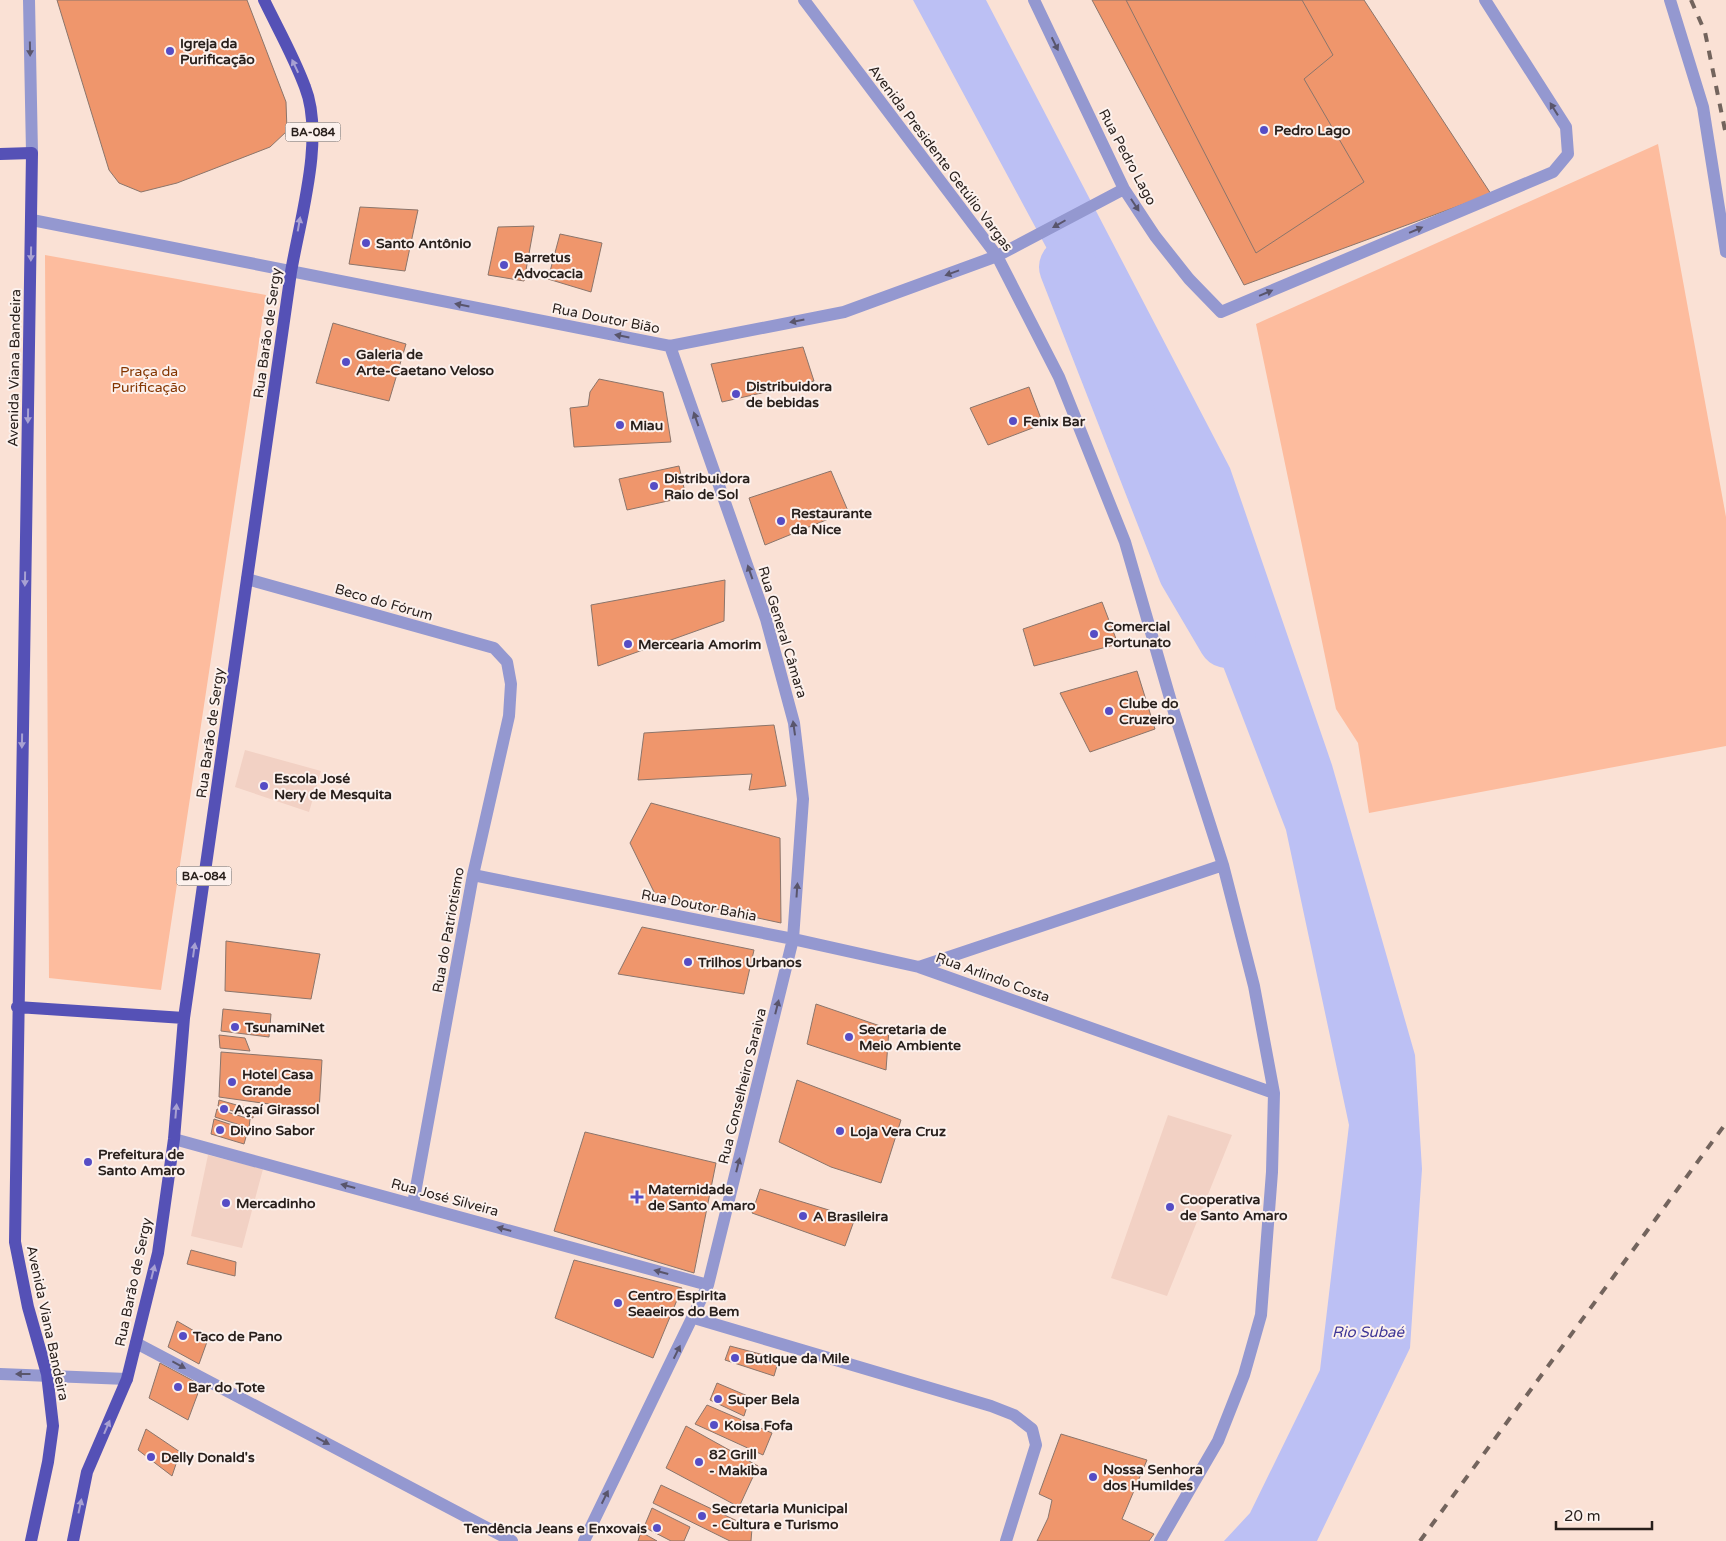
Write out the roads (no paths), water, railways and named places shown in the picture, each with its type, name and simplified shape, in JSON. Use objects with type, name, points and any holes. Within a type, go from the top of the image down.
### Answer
[{"type":"main road","name":"Rua Barão de Sergy","points":[[73,1541],[88,1472],[127,1379],[158,1254],[174,1138],[184,1018],[291,272],[311,160],[313,124],[306,88],[264,0]]},
{"type":"main road","points":[[0,154],[32,152]]},
{"type":"main road","name":"Avenida Viana Bandeira","points":[[31,1541],[48,1462],[53,1426],[46,1374],[28,1307],[15,1242],[17,1007],[32,152]]},
{"type":"main road","points":[[17,1007],[184,1018]]},
{"type":"street","name":"Avenida Viana Bandeira","points":[[29,0],[32,152]]},
{"type":"street","name":"Avenida Presidente Getúlio Vargas","points":[[804,0],[998,256],[1059,377],[1124,542],[1174,712],[1223,865],[1254,986],[1274,1093],[1272,1172],[1260,1315],[1244,1375],[1218,1441],[1160,1541]]},
{"type":"street","name":"Rua Pedro Lago","points":[[1034,0],[1124,189],[1155,236],[1189,279],[1221,312],[1553,172],[1568,154],[1566,127],[1485,0]]},
{"type":"street","points":[[1670,0],[1703,107],[1726,252]]},
{"type":"street","name":"Rua Doutor Bião","points":[[32,220],[670,346],[844,312],[998,256],[1018,247],[1100,200],[1124,189]]},
{"type":"street","name":"Rua General Câmara","points":[[670,346],[766,619],[794,723],[803,799],[793,938]]},
{"type":"street","name":"Beco do Fórum","points":[[247,579],[494,648],[508,662]]},
{"type":"street","name":"Rua do Patriotismo","points":[[413,1204],[473,875],[509,716],[511,684],[508,662]]},
{"type":"street","name":"Rua Arlindo Costa","points":[[919,967],[1223,865]]},
{"type":"street","name":"Rua Doutor Bahia","points":[[473,875],[793,938],[919,967]]},
{"type":"street","name":"Rua Conselheiro Saraiva","points":[[584,1541],[694,1318],[708,1285],[793,938]]},
{"type":"street","name":"Rua Arlindo Costa","points":[[919,967],[1274,1093]]},
{"type":"street","name":"Rua José Silveira","points":[[174,1138],[708,1285]]},
{"type":"street","points":[[694,1318],[992,1406],[1014,1415],[1032,1430],[1036,1445],[1006,1541]]},
{"type":"street","points":[[136,1343],[512,1541]]},
{"type":"street","points":[[0,1374],[46,1374],[127,1379]]},
{"type":"water","name":"Rio Subaé","points":[[913,0],[986,0],[1230,468],[1332,765],[1415,1055],[1422,1169],[1410,1348],[1317,1541],[1224,1541],[1250,1513],[1320,1370],[1349,1125],[1286,830],[1101,349]]},
{"type":"waterway","points":[[1068,267],[1187,571],[1227,639]]},
{"type":"railway","points":[[1691,0],[1705,32],[1726,135]]},
{"type":"railway","points":[[1420,1541],[1726,1123]]},
{"type":"place","name":"Igreja da Purificação","points":[[170,51]]},
{"type":"place","name":"Pedro Lago","points":[[1264,130]]},
{"type":"place","name":"Santo Antônio","points":[[366,243]]},
{"type":"place","name":"Barretus Advocacia","points":[[504,265]]},
{"type":"place","name":"Galeria de Arte-Caetano Veloso","points":[[346,362]]},
{"type":"place","name":"Distribuidora de bebidas","points":[[736,394]]},
{"type":"place","name":"Fenix Bar","points":[[1013,421]]},
{"type":"place","name":"Miau","points":[[620,425]]},
{"type":"place","name":"Distribuidora Raio de Sol","points":[[654,486]]},
{"type":"place","name":"Restaurante da Nice","points":[[781,521]]},
{"type":"place","name":"Comercial Portunato","points":[[1094,634]]},
{"type":"place","name":"Mercearia Amorim","points":[[628,644]]},
{"type":"place","name":"Clube do Cruzeiro","points":[[1109,711]]},
{"type":"place","name":"Escola José Nery de Mesquita","points":[[264,786]]},
{"type":"place","name":"Trilhos Urbanos","points":[[688,962]]},
{"type":"place","name":"TsunamiNet","points":[[235,1027]]},
{"type":"place","name":"Secretaria de Meio Ambiente","points":[[849,1037]]},
{"type":"place","name":"Hotel Casa Grande","points":[[232,1082]]},
{"type":"place","name":"Açaí Girassol","points":[[224,1109]]},
{"type":"place","name":"Divino Sabor","points":[[220,1130]]},
{"type":"place","name":"Loja Vera Cruz","points":[[840,1131]]},
{"type":"place","name":"Prefeitura de Santo Amaro","points":[[88,1162]]},
{"type":"place","name":"Maternidade de Santo Amaro","points":[[637,1197]]},
{"type":"place","name":"Mercadinho","points":[[226,1203]]},
{"type":"place","name":"Cooperativa de Santo Amaro","points":[[1170,1207]]},
{"type":"place","name":"A Brasileira","points":[[803,1216]]},
{"type":"place","name":"Centro Espirita Seaeiros do Bem","points":[[618,1303]]},
{"type":"place","name":"Taco de Pano","points":[[183,1336]]},
{"type":"place","name":"Butique da Mile","points":[[735,1358]]},
{"type":"place","name":"Bar do Tote","points":[[178,1387]]},
{"type":"place","name":"Super Bela","points":[[718,1399]]},
{"type":"place","name":"Koisa Fofa","points":[[714,1425]]},
{"type":"place","name":"Delly Donald's","points":[[151,1457]]},
{"type":"place","name":"82 Grill - Makiba","points":[[699,1462]]},
{"type":"place","name":"Nossa Senhora dos Humildes","points":[[1093,1477]]},
{"type":"place","name":"Secretaria Municipal - Cultura e Turismo","points":[[702,1516]]},
{"type":"place","name":"Tendência Jeans e Enxovais","points":[[657,1528]]},
{"type":"park label","name":"Praça da Purificação","points":[[149,380]]}]
